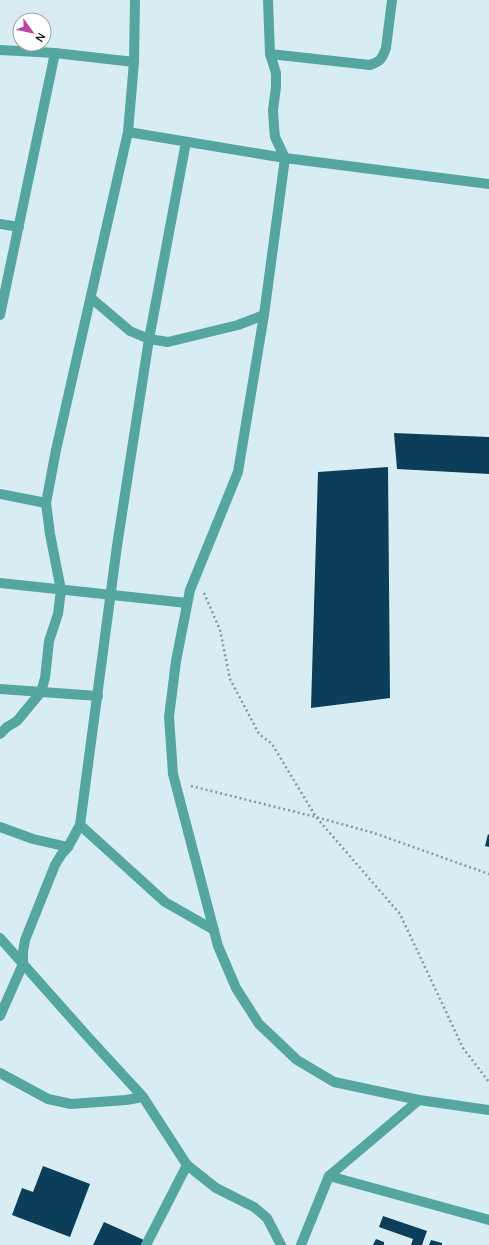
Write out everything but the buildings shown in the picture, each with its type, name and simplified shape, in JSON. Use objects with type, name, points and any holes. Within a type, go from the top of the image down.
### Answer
[{"type":"street","points":[[0,734],[7,727],[17,721],[41,692],[45,678],[48,641],[58,614],[61,590],[50,534],[46,504],[56,450],[128,132],[134,62],[135,0]]},
{"type":"street","points":[[268,0],[270,54],[276,73],[273,110],[275,137],[285,158],[264,315],[238,472],[190,590],[176,661],[169,717],[173,774],[218,946],[236,988],[259,1024],[297,1060],[334,1082],[419,1100],[489,1110]]},
{"type":"street","points":[[270,54],[370,64],[379,62],[386,48],[392,0]]},
{"type":"street","points":[[0,50],[55,53],[134,62]]},
{"type":"street","points":[[0,315],[55,53]]},
{"type":"street","points":[[128,132],[285,158],[489,184]]},
{"type":"street","points":[[0,1016],[23,964],[25,940],[55,865],[68,847],[80,825],[148,339],[186,142]]},
{"type":"street","points":[[0,224],[19,227]]},
{"type":"street","points":[[91,298],[130,331],[148,339],[168,342],[238,325],[264,315]]},
{"type":"street","points":[[0,494],[46,504]]},
{"type":"street","points":[[0,583],[187,603]]},
{"type":"street","points":[[0,689],[98,696]]},
{"type":"street","points":[[80,825],[165,902],[214,930]]},
{"type":"street","points":[[0,827],[33,839],[68,847]]},
{"type":"street","points":[[0,938],[88,1038],[143,1096],[187,1165],[216,1188],[254,1208],[267,1218],[281,1245]]},
{"type":"street","points":[[0,1073],[48,1099],[71,1104],[113,1102],[143,1096]]},
{"type":"street","points":[[301,1245],[329,1176],[419,1100]]},
{"type":"street","points":[[146,1245],[187,1165]]},
{"type":"street","points":[[329,1176],[489,1220]]},
{"type":"path","points":[[196,573],[220,630],[230,679],[260,734],[272,744],[316,817],[400,914],[463,1048],[489,1082]]},
{"type":"path","points":[[175,782],[374,833],[489,874]]}]
